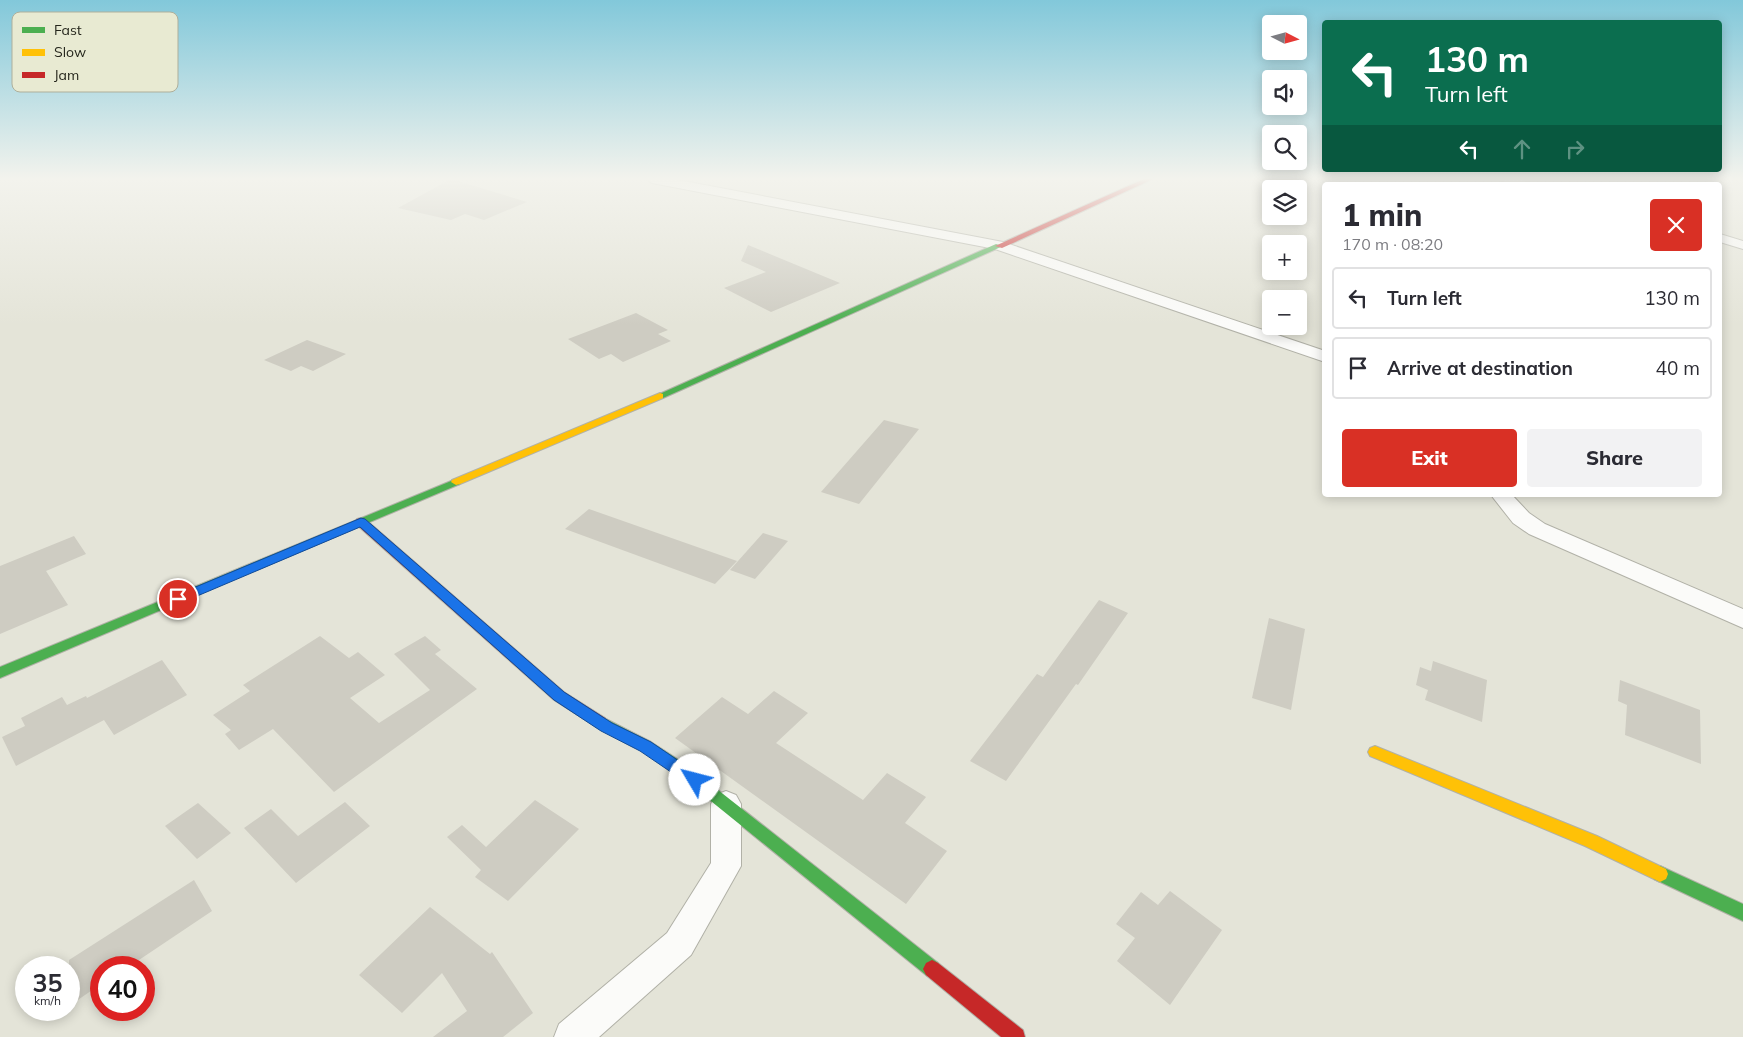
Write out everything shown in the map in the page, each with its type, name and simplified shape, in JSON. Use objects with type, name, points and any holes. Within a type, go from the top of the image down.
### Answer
[{"type":"street","points":[[906,227],[998,245],[1322,356]]},
{"type":"street","points":[[0,673],[656,398],[1039,227]]},
{"type":"street","points":[[1722,239],[1743,245]]},
{"type":"street","points":[[1503,497],[1521,518],[1537,529],[1743,618]]},
{"type":"street","points":[[361,522],[559,696],[606,727],[646,746],[673,764],[726,804],[1016,1037]]},
{"type":"street","points":[[1375,752],[1591,841],[1743,913]]},
{"type":"street","points":[[572,1037],[679,944],[726,866],[726,804]]},
{"type":"building","points":[[748,245],[840,283],[771,312],[724,288],[766,272],[741,261]]},
{"type":"building","points":[[636,313],[668,330],[658,334],[671,341],[623,362],[611,354],[599,359],[568,339]]},
{"type":"building","points":[[307,340],[346,354],[313,371],[301,366],[291,371],[264,360]]},
{"type":"building","points":[[884,420],[919,429],[859,504],[821,492]]},
{"type":"building","points":[[589,509],[737,561],[715,584],[565,529]]},
{"type":"building","points":[[763,533],[788,541],[755,579],[730,570]]},
{"type":"building","points":[[74,536],[86,554],[46,571],[68,605],[0,634],[0,566]]},
{"type":"building","points":[[1099,600],[1128,613],[1078,685],[1076,684],[1006,781],[970,761],[1037,674],[1043,677]]},
{"type":"building","points":[[1269,618],[1305,629],[1291,710],[1252,698]]},
{"type":"building","points":[[320,636],[349,658],[358,652],[385,675],[350,698],[379,723],[430,690],[394,654],[425,636],[441,650],[435,654],[477,689],[334,792],[273,729],[239,750],[225,734],[231,730],[213,715],[250,691],[243,685]]},
{"type":"building","points":[[162,660],[187,695],[114,735],[104,720],[16,766],[2,737],[25,726],[21,718],[62,697],[67,705],[86,696],[87,698]]},
{"type":"building","points":[[1433,661],[1487,680],[1482,722],[1425,700],[1428,690],[1416,685],[1420,667],[1431,671]]},
{"type":"building","points":[[1620,680],[1700,710],[1701,764],[1625,735],[1627,705],[1618,701]]},
{"type":"building","points":[[774,691],[808,713],[776,743],[863,800],[887,773],[926,797],[905,823],[947,851],[906,904],[675,738],[722,697],[748,714]]},
{"type":"building","points":[[535,800],[579,829],[508,901],[475,877],[481,870],[447,837],[462,825],[486,847]]},
{"type":"building","points":[[345,802],[370,826],[296,883],[244,828],[271,809],[298,836]]},
{"type":"building","points":[[198,803],[231,833],[197,859],[165,826]]},
{"type":"building","points":[[194,880],[212,911],[145,956],[90,956],[90,992],[80,998],[80,956],[75,956]]},
{"type":"building","points":[[1170,891],[1222,930],[1170,1005],[1117,961],[1135,938],[1116,924],[1141,892],[1158,905]]},
{"type":"building","points":[[430,907],[490,954],[492,952],[533,1013],[503,1037],[433,1037],[467,1011],[442,973],[402,1013],[359,975]]},
{"type":"traffic: fast","points":[[660,396],[999,246]]},
{"type":"traffic: fast","points":[[0,673],[456,482]]},
{"type":"traffic: fast","points":[[600,722],[646,746],[680,768],[932,969]]},
{"type":"traffic: fast","points":[[1660,874],[1743,913]]},
{"type":"traffic: slow","points":[[456,482],[660,396]]},
{"type":"traffic: slow","points":[[1375,752],[1591,841],[1660,874]]},
{"type":"traffic: jam","points":[[999,246],[1041,227]]},
{"type":"traffic: jam","points":[[361,522],[559,696],[600,722]]},
{"type":"traffic: jam","points":[[932,969],[1016,1037]]},
{"type":"route","points":[[178,599],[361,522],[559,696],[606,727],[646,746],[695,780]]}]
